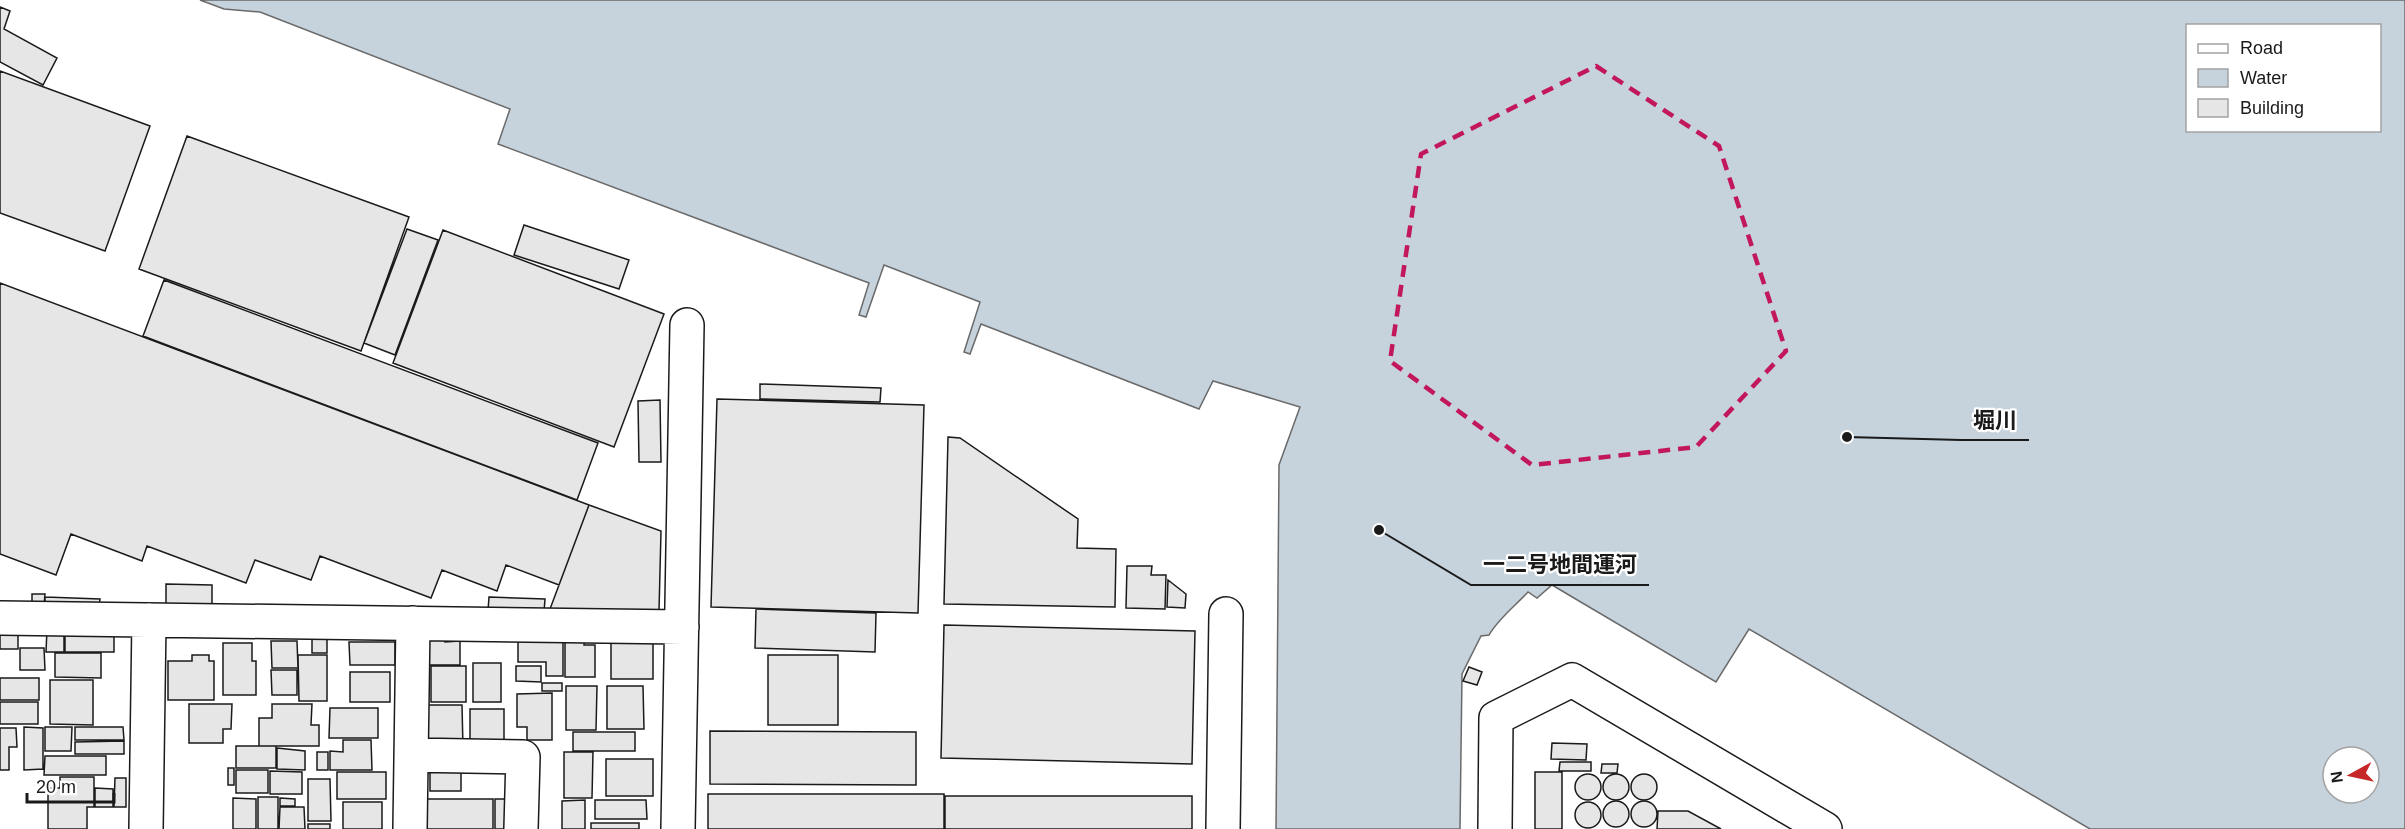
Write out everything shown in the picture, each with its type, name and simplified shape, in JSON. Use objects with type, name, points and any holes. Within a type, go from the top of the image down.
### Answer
[{"type":"street","points":[[678,829],[687,325]]},
{"type":"street","points":[[1223,829],[1226,614]]},
{"type":"street","points":[[0,618],[682,627]]},
{"type":"street","points":[[146,829],[149,620]]},
{"type":"street","points":[[410,829],[413,623]]},
{"type":"street","points":[[1495,829],[1496,718],[1572,680],[1824,829]]},
{"type":"street","points":[[411,755],[523,757],[521,829]]},
{"type":"highlighted area","points":[[1596,66],[1719,146],[1786,351],[1696,447],[1532,465],[1390,361],[1421,154]]},
{"type":"water","points":[[200,0],[2405,0],[2405,829],[2090,829],[1749,629],[1716,682],[1552,585],[1537,598],[1528,592],[1489,635],[1481,636],[1462,674],[1460,829],[1276,829],[1279,465],[1300,407],[1213,381],[1199,409],[981,324],[970,354],[964,352],[980,302],[884,265],[866,317],[859,315],[869,283],[498,144],[510,109],[260,12],[224,9]]},
{"type":"building","points":[[0,7],[10,11],[4,29],[57,58],[43,85],[0,62]]},
{"type":"building","points":[[0,71],[150,126],[105,251],[0,213]]},
{"type":"building","points":[[187,136],[409,217],[361,351],[139,269]]},
{"type":"building","points":[[524,225],[629,260],[619,289],[514,255]]},
{"type":"building","points":[[407,229],[438,240],[395,355],[364,343]]},
{"type":"building","points":[[443,230],[664,314],[614,447],[393,363]]},
{"type":"building","points":[[164,280],[598,443],[577,500],[143,336]]},
{"type":"building","points":[[0,283],[589,505],[559,585],[506,565],[497,591],[442,570],[431,598],[320,556],[311,580],[255,560],[246,583],[147,546],[142,561],[71,534],[56,575],[0,554]]},
{"type":"building","points":[[760,384],[881,388],[880,402],[760,399]]},
{"type":"building","points":[[717,399],[924,405],[918,613],[711,607]]},
{"type":"building","points":[[660,400],[661,462],[639,462],[638,401]]},
{"type":"building","points":[[948,437],[960,438],[1078,519],[1077,548],[1116,549],[1115,607],[944,604]]},
{"type":"building","points":[[589,505],[661,531],[659,611],[550,609]]},
{"type":"building","points":[[1127,566],[1152,566],[1151,575],[1166,575],[1165,609],[1126,608]]},
{"type":"building","points":[[1168,580],[1186,594],[1185,608],[1167,607]]},
{"type":"building","points":[[166,584],[212,585],[212,607],[166,607]]},
{"type":"building","points":[[32,594],[45,594],[44,606],[32,606]]},
{"type":"building","points":[[45,597],[100,599],[99,608],[45,607]]},
{"type":"building","points":[[489,597],[545,599],[544,612],[488,611]]},
{"type":"building","points":[[756,609],[876,613],[875,652],[755,648]]},
{"type":"building","points":[[944,625],[1195,631],[1192,764],[941,758]]},
{"type":"building","points":[[0,629],[18,629],[18,649],[0,649]]},
{"type":"building","points":[[47,629],[64,629],[64,652],[46,652]]},
{"type":"building","points":[[65,630],[114,631],[114,652],[65,652]]},
{"type":"building","points":[[427,632],[444,632],[445,642],[460,641],[460,665],[427,665]]},
{"type":"building","points":[[312,634],[327,634],[327,653],[312,653]]},
{"type":"building","points":[[518,634],[563,634],[563,676],[546,676],[546,662],[518,662]]},
{"type":"building","points":[[565,636],[585,636],[584,645],[595,645],[595,677],[565,677]]},
{"type":"building","points":[[611,636],[653,636],[653,679],[611,679]]},
{"type":"building","points":[[271,641],[297,641],[298,668],[272,668]]},
{"type":"building","points":[[349,642],[395,642],[395,665],[350,665]]},
{"type":"building","points":[[223,643],[252,643],[252,661],[256,661],[256,695],[223,695]]},
{"type":"building","points":[[20,648],[44,648],[45,670],[20,670]]},
{"type":"building","points":[[55,653],[101,653],[101,678],[55,677]]},
{"type":"building","points":[[192,655],[209,655],[209,661],[214,661],[214,700],[168,700],[168,661],[192,661]]},
{"type":"building","points":[[298,655],[327,655],[327,701],[299,701]]},
{"type":"building","points":[[768,655],[838,655],[838,725],[768,725]]},
{"type":"building","points":[[473,663],[501,663],[501,702],[473,702]]},
{"type":"building","points":[[431,666],[466,666],[466,702],[431,702]]},
{"type":"building","points":[[516,666],[541,666],[541,682],[516,681]]},
{"type":"building","points":[[1469,667],[1482,672],[1477,685],[1463,681]]},
{"type":"building","points":[[271,670],[297,670],[297,695],[272,695]]},
{"type":"building","points":[[350,672],[390,672],[390,702],[350,702]]},
{"type":"building","points":[[0,678],[39,678],[39,700],[0,700]]},
{"type":"building","points":[[50,680],[93,680],[93,725],[50,724]]},
{"type":"building","points":[[542,683],[562,683],[562,691],[542,691]]},
{"type":"building","points":[[566,686],[597,686],[596,730],[566,730]]},
{"type":"building","points":[[607,686],[643,686],[644,729],[607,729]]},
{"type":"building","points":[[552,693],[552,740],[527,740],[527,727],[517,727],[517,694]]},
{"type":"building","points":[[0,702],[38,702],[38,724],[0,724]]},
{"type":"building","points":[[189,704],[232,704],[231,729],[223,729],[223,743],[189,743]]},
{"type":"building","points":[[272,704],[312,704],[311,725],[319,725],[319,746],[259,746],[259,718],[272,718]]},
{"type":"building","points":[[427,705],[462,705],[463,748],[427,747]]},
{"type":"building","points":[[330,708],[378,708],[378,738],[329,738]]},
{"type":"building","points":[[470,709],[504,709],[504,747],[470,747]]},
{"type":"building","points":[[24,727],[43,728],[43,769],[24,770]]},
{"type":"building","points":[[45,727],[72,727],[71,751],[45,751]]},
{"type":"building","points":[[75,727],[123,727],[124,740],[75,740]]},
{"type":"building","points":[[0,728],[16,728],[17,747],[9,747],[9,770],[0,770]]},
{"type":"building","points":[[710,731],[916,732],[916,785],[710,784]]},
{"type":"building","points":[[573,732],[635,732],[635,751],[573,751]]},
{"type":"building","points":[[343,740],[371,740],[372,770],[330,770],[330,751],[343,752]]},
{"type":"building","points":[[124,741],[124,754],[75,754],[75,742]]},
{"type":"building","points":[[1552,743],[1587,744],[1586,760],[1551,759]]},
{"type":"building","points":[[236,746],[276,746],[276,768],[236,768]]},
{"type":"building","points":[[277,748],[305,751],[305,770],[277,769]]},
{"type":"building","points":[[317,752],[328,752],[328,770],[317,770]]},
{"type":"building","points":[[564,752],[593,752],[592,798],[564,798]]},
{"type":"building","points":[[45,756],[106,756],[106,775],[44,775]]},
{"type":"building","points":[[606,759],[653,759],[653,796],[606,796]]},
{"type":"building","points":[[1560,762],[1591,762],[1591,771],[1559,771]]},
{"type":"building","points":[[430,764],[461,765],[461,791],[430,791]]},
{"type":"building","points":[[1602,764],[1618,764],[1617,773],[1601,773]]},
{"type":"building","points":[[228,768],[234,768],[234,785],[228,785]]},
{"type":"building","points":[[236,770],[268,770],[268,793],[236,793]]},
{"type":"building","points":[[270,771],[302,772],[302,794],[270,794]]},
{"type":"building","points":[[337,772],[386,772],[386,799],[337,799]]},
{"type":"building","points":[[1535,772],[1562,772],[1562,829],[1535,829]]},
{"type":"building","points":[[1588,774],[1597,778],[1601,787],[1597,796],[1588,800],[1579,796],[1575,787],[1579,778]]},
{"type":"building","points":[[1616,774],[1625,778],[1629,787],[1625,796],[1616,800],[1607,796],[1603,787],[1607,778]]},
{"type":"building","points":[[1644,774],[1653,778],[1657,787],[1653,796],[1644,800],[1635,796],[1631,787],[1635,778]]},
{"type":"building","points":[[60,777],[94,777],[94,807],[87,807],[87,829],[48,829],[48,788],[60,788]]},
{"type":"building","points":[[115,778],[126,778],[126,807],[114,807]]},
{"type":"building","points":[[308,779],[330,779],[331,821],[308,821]]},
{"type":"building","points":[[95,788],[113,789],[113,807],[95,807]]},
{"type":"building","points":[[708,794],[944,794],[944,829],[708,829]]},
{"type":"building","points":[[945,796],[1192,796],[1192,829],[945,829]]},
{"type":"building","points":[[258,797],[278,797],[278,829],[258,829]]},
{"type":"building","points":[[233,798],[256,799],[256,829],[233,829]]},
{"type":"building","points":[[280,798],[295,799],[295,806],[280,806]]},
{"type":"building","points":[[425,799],[493,799],[493,829],[425,829]]},
{"type":"building","points":[[495,799],[511,799],[511,829],[495,829]]},
{"type":"building","points":[[585,800],[585,829],[562,829],[562,801]]},
{"type":"building","points":[[595,800],[646,800],[647,819],[595,819]]},
{"type":"building","points":[[1616,801],[1625,805],[1629,814],[1625,823],[1616,827],[1607,823],[1603,814],[1607,805]]},
{"type":"building","points":[[1644,801],[1653,805],[1657,814],[1653,823],[1644,827],[1635,823],[1631,814],[1635,805]]},
{"type":"building","points":[[343,802],[382,802],[382,829],[343,829]]},
{"type":"building","points":[[1588,802],[1597,806],[1601,815],[1597,824],[1588,828],[1579,824],[1575,815],[1579,806]]},
{"type":"building","points":[[280,807],[304,807],[305,829],[279,829]]},
{"type":"building","points":[[1658,811],[1688,811],[1721,829],[1657,829]]},
{"type":"building","points":[[591,823],[639,823],[639,829],[591,829]]},
{"type":"building","points":[[308,824],[330,824],[330,829],[308,829]]},
{"type":"place","name":"堀川","points":[[1847,437]]},
{"type":"place","name":"一二号地間運河","points":[[1379,530]]}]
